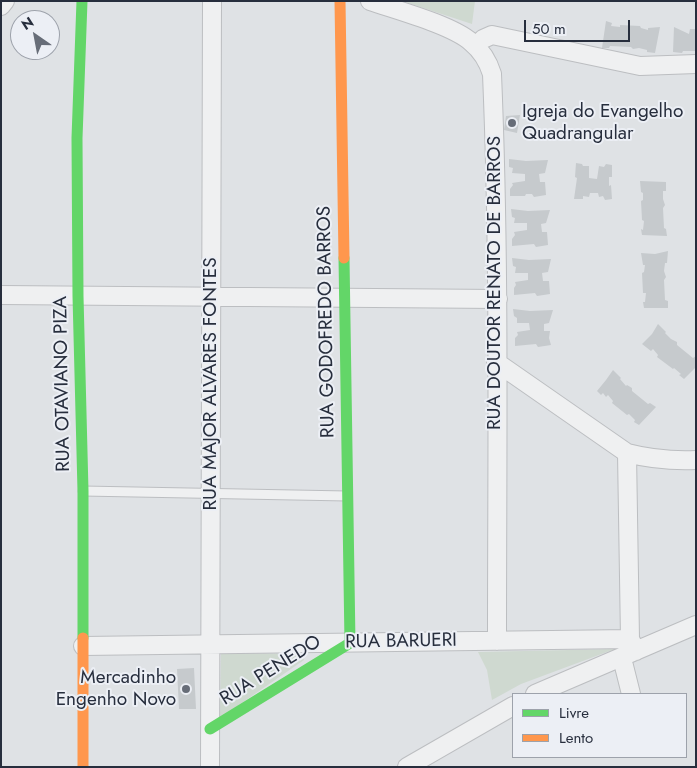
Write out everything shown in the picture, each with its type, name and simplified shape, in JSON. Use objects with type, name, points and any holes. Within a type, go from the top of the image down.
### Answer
[{"type":"street","points":[[1,6],[6,1]]},
{"type":"street","name":"RUA OTAVIANO PIZA","points":[[82,1],[77,138],[78,296],[83,491],[83,767]]},
{"type":"street","name":"RUA MAJOR ALVARES FONTES","points":[[210,767],[212,1]]},
{"type":"street","name":"RUA GODOFREDO BARROS","points":[[340,1],[350,643]]},
{"type":"street","name":"RUA DOUTOR RENATO DE BARROS","points":[[370,1],[452,31],[470,40],[488,62],[492,74],[498,299],[496,362],[497,641]]},
{"type":"street","points":[[476,46],[483,39],[492,35],[640,66],[696,64]]},
{"type":"street","points":[[1,295],[498,299]]},
{"type":"street","points":[[496,362],[627,453],[650,459],[696,460]]},
{"type":"street","points":[[627,453],[631,693]]},
{"type":"street","points":[[538,693],[629,649],[696,625]]},
{"type":"street","name":"RUA BARUERI","points":[[83,646],[497,641],[629,649]]},
{"type":"street","name":"RUA PENEDO","points":[[210,729],[350,643]]},
{"type":"street","points":[[407,767],[512,707]]},
{"type":"lane","points":[[83,491],[347,496]]},
{"type":"shaded area","points":[[402,1],[475,1],[472,24]]},
{"type":"shaded area","points":[[615,649],[521,684],[492,700],[487,670],[478,652]]},
{"type":"shaded area","points":[[221,653],[299,654],[304,660],[220,718]]},
{"type":"building","points":[[606,21],[612,23],[611,26],[620,27],[620,25],[640,26],[648,30],[648,28],[660,27],[655,53],[631,47],[610,46],[609,48],[602,48]]},
{"type":"building","points":[[674,27],[689,34],[690,29],[696,29],[696,51],[673,52]]},
{"type":"building","name":"Igreja do Evangelho Quadrangular","points":[[520,115],[517,133],[504,130],[506,116]]},
{"type":"building","points":[[509,159],[526,161],[548,160],[545,173],[539,174],[540,182],[545,182],[546,195],[534,197],[532,194],[510,196],[512,183],[525,181],[525,174],[512,173],[513,168],[509,167]]},
{"type":"building","points":[[576,163],[589,166],[589,178],[597,179],[599,166],[612,165],[612,177],[609,177],[609,186],[611,185],[612,199],[605,200],[603,196],[599,197],[598,193],[590,193],[589,197],[583,196],[583,199],[574,199],[577,178],[575,177]]},
{"type":"building","points":[[640,181],[666,182],[666,191],[663,191],[665,205],[663,208],[664,228],[666,229],[667,236],[642,235],[641,229],[643,230],[644,221],[642,220],[641,201],[643,200],[643,193],[641,192]]},
{"type":"building","points":[[511,209],[528,211],[550,210],[546,223],[541,224],[542,232],[547,232],[548,245],[536,247],[534,244],[512,246],[514,232],[527,230],[527,223],[514,223],[515,218],[512,217]]},
{"type":"building","points":[[668,251],[664,271],[666,277],[664,280],[665,300],[668,301],[668,308],[644,308],[643,302],[645,302],[646,293],[643,293],[642,273],[644,272],[645,265],[643,265],[641,253],[655,254]]},
{"type":"building","points":[[512,258],[529,260],[551,259],[548,272],[542,273],[543,281],[549,281],[550,294],[537,296],[535,293],[514,295],[515,282],[528,280],[528,273],[515,273],[516,267],[513,266]]},
{"type":"building","points":[[513,309],[530,311],[553,310],[549,323],[544,324],[544,331],[550,331],[551,345],[538,347],[536,344],[515,346],[517,332],[530,330],[529,323],[517,323]]},
{"type":"building","points":[[658,324],[671,339],[677,342],[677,345],[693,358],[696,356],[696,367],[684,379],[674,368],[657,357],[658,355],[653,349],[651,351],[642,344],[652,334]]},
{"type":"building","points":[[613,370],[626,386],[632,388],[632,391],[648,404],[650,403],[656,407],[639,425],[634,422],[635,420],[629,414],[627,415],[612,403],[613,401],[608,395],[606,397],[603,393],[601,395],[597,391]]},
{"type":"building","name":"Mercadinho Engenho Novo","points":[[194,668],[196,709],[179,709],[177,669]]},
{"type":"traffic: fast","points":[[82,1],[77,138],[78,296],[83,491],[83,638]]},
{"type":"traffic: fast","points":[[210,729],[350,643],[344,258]]},
{"type":"traffic: slow","points":[[340,1],[344,258]]},
{"type":"traffic: slow","points":[[83,638],[83,767]]},
{"type":"place","name":"Igreja do Evangelho Quadrangular","points":[[512,123]]},
{"type":"place","name":"Mercadinho Engenho Novo","points":[[186,689]]}]
